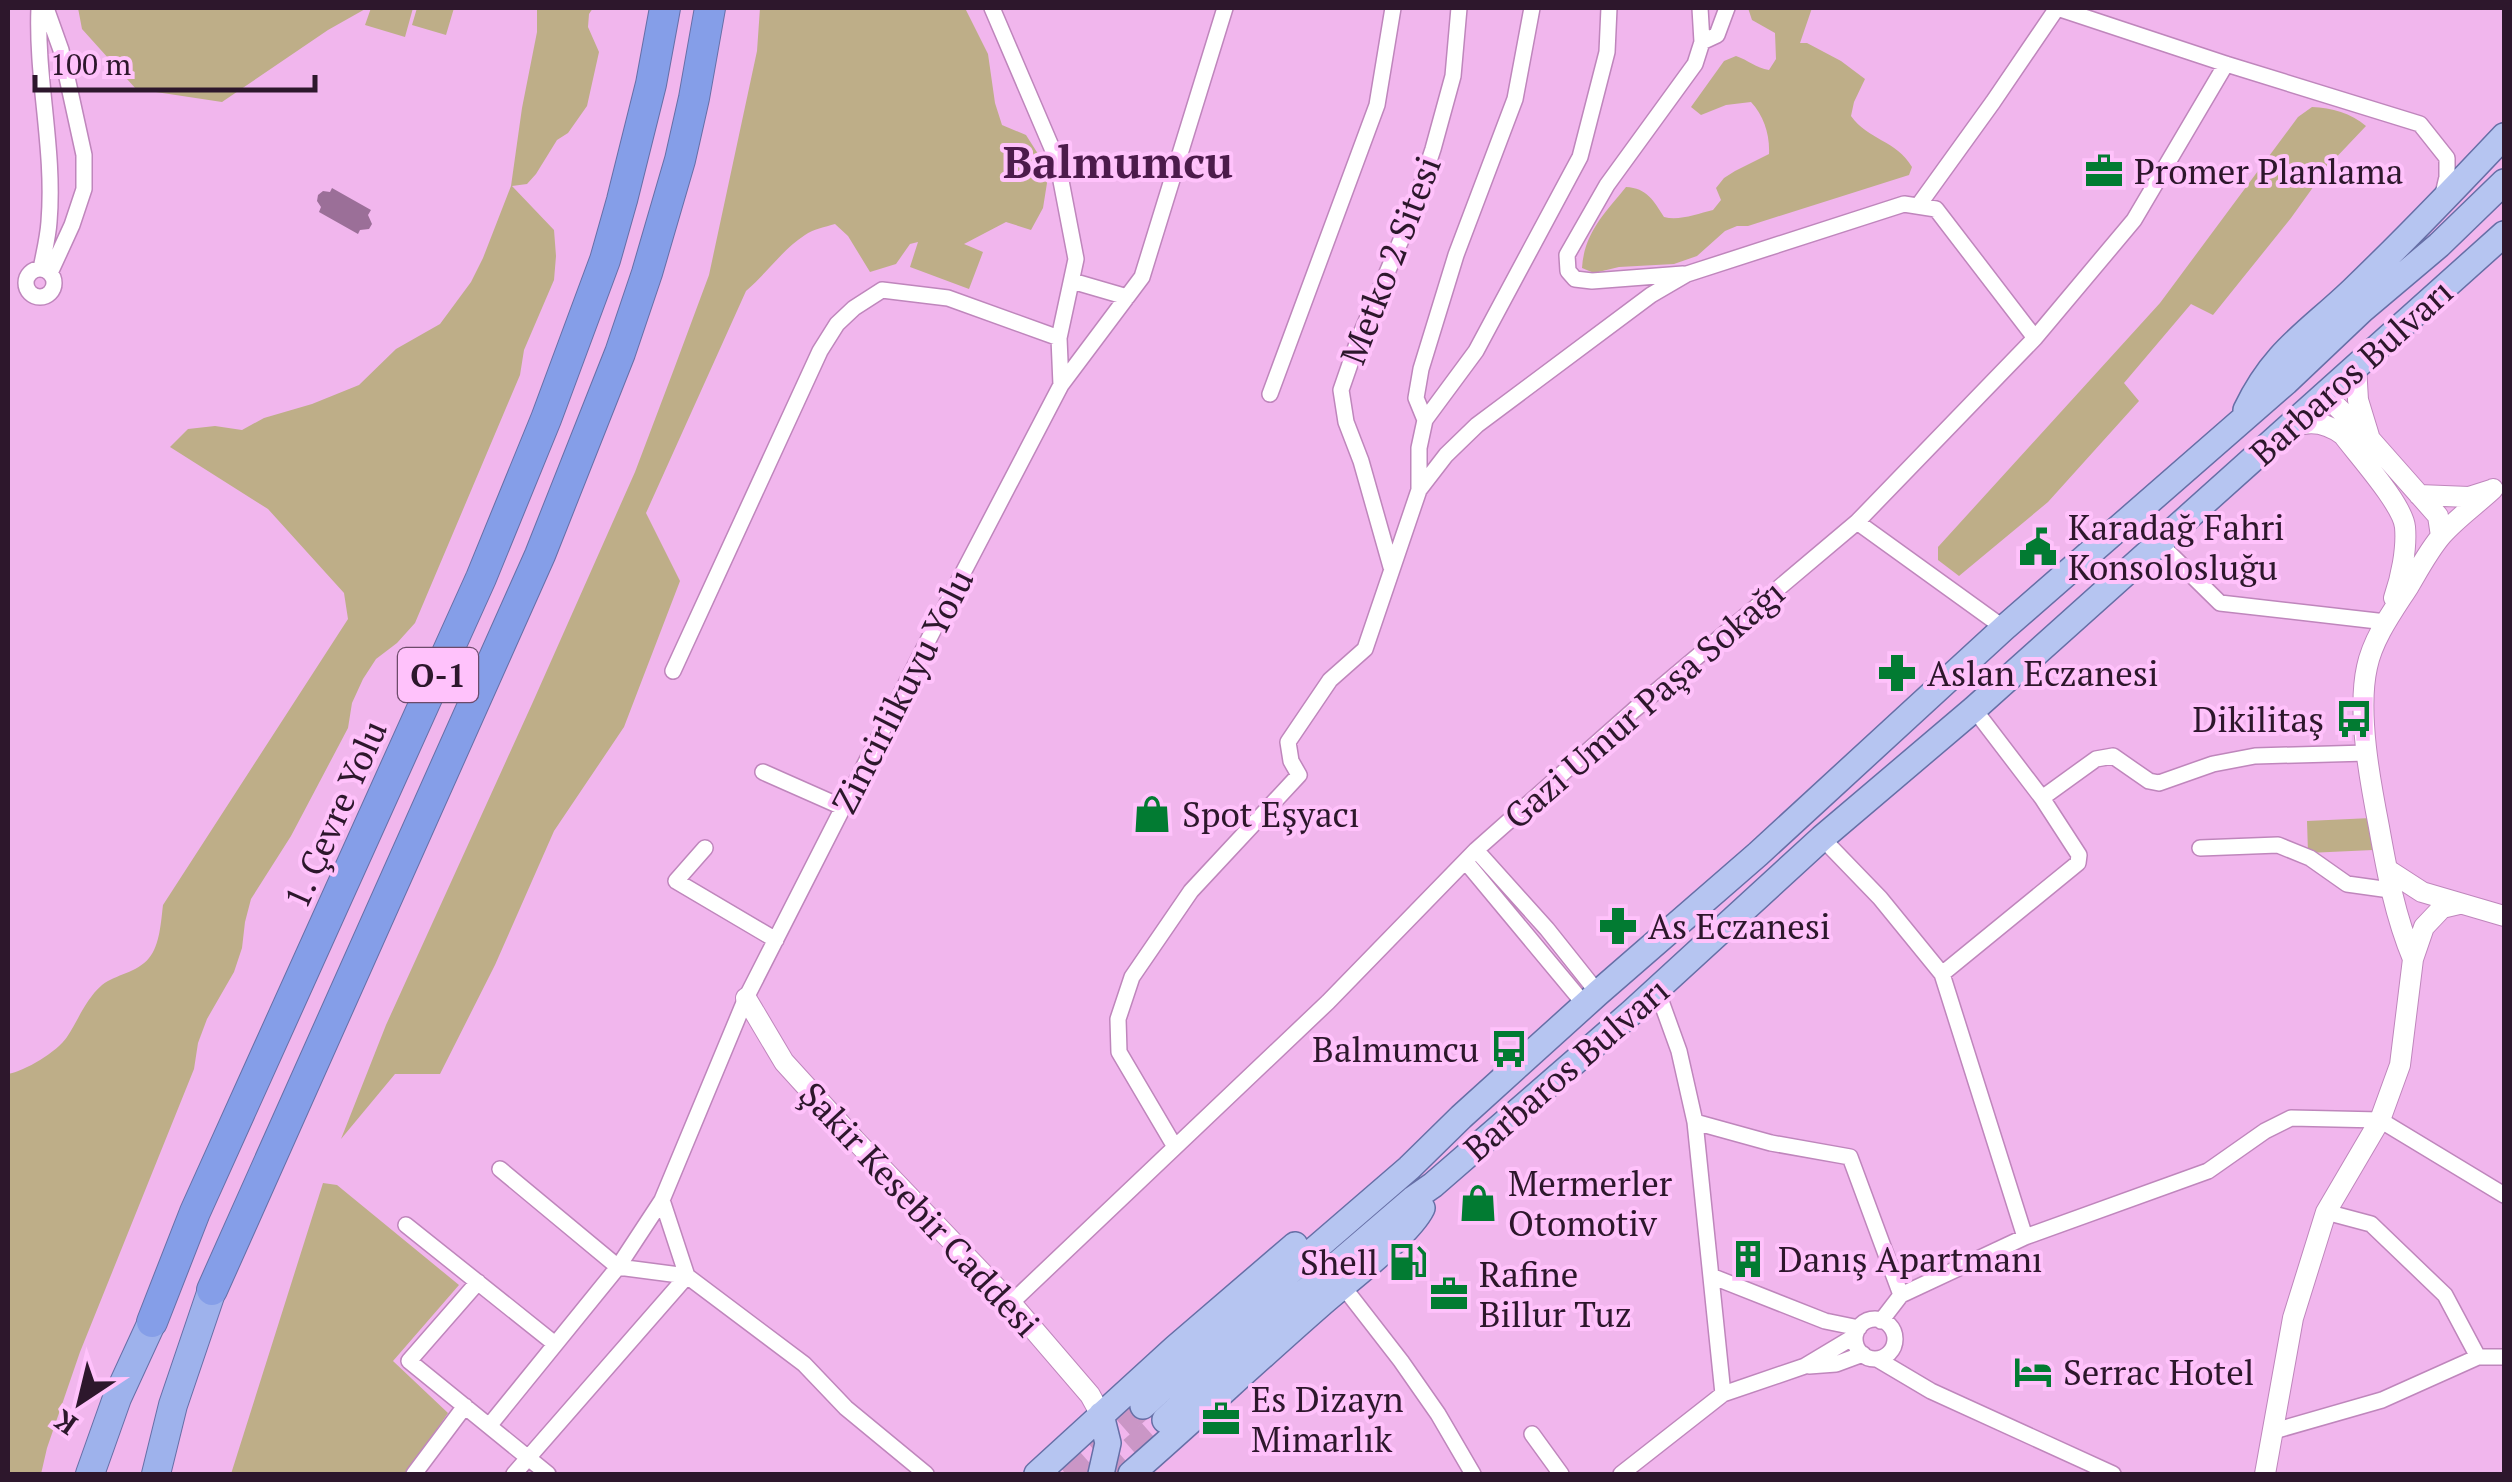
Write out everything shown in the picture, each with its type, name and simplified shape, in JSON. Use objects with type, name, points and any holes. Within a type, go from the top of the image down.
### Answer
[{"type":"highway","name":"1. Çevre Yolu","points":[[110,1474],[152,1322],[195,1212],[481,578],[546,419],[618,215],[652,84],[664,8]]},
{"type":"highway","name":"O-1","points":[[156,1474],[173,1405],[212,1290],[533,572],[620,353],[680,160],[710,8]]},
{"type":"highway","points":[[90,1474],[117,1398],[152,1322]]},
{"type":"main road","points":[[2240,423],[2255,390],[2276,360],[2364,279],[2504,136]]},
{"type":"main road","name":"Barbaros Bulvarı","points":[[1143,1406],[1591,999],[1727,881],[2004,628],[2286,382],[2504,182]]},
{"type":"main road","name":"Barbaros Bulvarı","points":[[1165,1420],[1293,1302],[1657,990],[1822,838],[1974,709],[2504,234]]},
{"type":"main road","points":[[2364,279],[2357,294],[2362,310],[2389,326],[2400,327]]},
{"type":"main road","points":[[2286,382],[2310,386],[2324,394]]},
{"type":"main road","points":[[1657,990],[1651,979],[1655,966],[1702,917],[1727,881]]},
{"type":"main road","name":"Barbaros Bulvarı","points":[[1037,1474],[1175,1348],[1396,1160],[1461,1117]]},
{"type":"main road","name":"Barbaros Bulvarı","points":[[1131,1474],[1418,1216],[1433,1185]]},
{"type":"main road","points":[[1101,1415],[1108,1443],[1101,1474]]},
{"type":"street","points":[[43,8],[61,50],[84,155],[84,189],[72,225],[46,271],[50,176],[38,38],[43,8]]},
{"type":"street","points":[[992,8],[1057,160],[1076,259],[1059,338],[1061,384]]},
{"type":"street","name":"Zincirlikuyu Yolu","points":[[489,1426],[618,1267],[662,1200],[746,998],[1061,384],[1142,277],[1225,8]]},
{"type":"street","points":[[1270,394],[1377,105],[1394,8]]},
{"type":"street","name":"Metko 2 Sitesi","points":[[1391,567],[1346,422],[1341,390],[1410,219],[1432,150],[1453,76],[1459,8]]},
{"type":"street","name":"Metko 2 Sitesi","points":[[1420,490],[1419,448],[1424,420],[1416,398],[1421,368],[1456,254],[1515,98],[1532,8]]},
{"type":"street","points":[[1424,420],[1476,352],[1580,157],[1607,52],[1610,8]]},
{"type":"street","points":[[1687,274],[1592,282],[1575,279],[1568,271],[1567,255],[1606,185],[1696,64],[1702,42],[1700,8]]},
{"type":"street","points":[[1702,42],[1717,35],[1728,8]]},
{"type":"street","points":[[1918,206],[2057,8],[2420,124],[2447,158],[2447,178],[2440,203]]},
{"type":"street","name":"Gazi Umur Paşa Sokağı","points":[[1011,1303],[1328,1002],[1471,856],[1634,710],[1856,522],[2034,338],[2134,220],[2226,64]]},
{"type":"street","points":[[1176,1147],[1119,1052],[1118,1019],[1132,978],[1191,891],[1298,775],[1288,742],[1330,680],[1364,649],[1420,490],[1446,455],[1478,424],[1650,294],[1687,274],[1904,204],[1936,209],[2034,338]]},
{"type":"street","points":[[1072,281],[1127,297]]},
{"type":"street","points":[[673,670],[820,350],[837,324],[854,308],[882,290],[948,298],[1059,338]]},
{"type":"street","points":[[2356,366],[2358,400],[2369,438]]},
{"type":"street","points":[[2324,394],[2438,516],[2441,536]]},
{"type":"street","points":[[2284,431],[2309,421],[2332,427],[2399,508],[2406,525],[2397,591],[2367,666],[2364,690],[2367,753],[2389,880],[2400,928],[2413,959]]},
{"type":"street","points":[[2418,495],[2469,496],[2499,487]]},
{"type":"street","points":[[2386,622],[2441,536],[2499,487]]},
{"type":"street","points":[[1856,522],[2004,628]]},
{"type":"street","points":[[2160,544],[2220,604],[2386,622]]},
{"type":"street","points":[[1942,974],[2078,863],[2079,855],[2042,798],[1974,709]]},
{"type":"street","points":[[2042,798],[2096,759],[2113,756],[2149,782],[2159,783],[2213,764],[2255,756],[2367,753]]},
{"type":"street","points":[[763,772],[842,807]]},
{"type":"street","points":[[1822,838],[1880,898],[1942,974],[2025,1237]]},
{"type":"street","points":[[2200,848],[2278,845],[2310,858],[2346,884],[2389,880],[2504,916]]},
{"type":"street","points":[[705,848],[676,881],[776,940]]},
{"type":"street","points":[[1471,856],[1547,930],[1591,999]]},
{"type":"street","points":[[1471,856],[1534,942],[1591,999]]},
{"type":"street","points":[[2266,1474],[2293,1318],[2326,1212],[2380,1120],[2400,1065],[2413,959],[2424,926],[2442,908],[2459,904]]},
{"type":"street","points":[[1534,942],[1547,930]]},
{"type":"street","points":[[1657,990],[1679,1051],[1695,1122],[1722,1394]]},
{"type":"street","name":"Şakir Kesebir Caddesi","points":[[746,998],[784,1062],[1011,1303],[1090,1396],[1101,1415]]},
{"type":"street","points":[[1881,1321],[1901,1295],[2025,1237],[2208,1172],[2265,1131],[2291,1118],[2380,1120],[2504,1196]]},
{"type":"street","points":[[1695,1122],[1771,1143],[1850,1157],[1901,1295]]},
{"type":"street","points":[[500,1169],[618,1267],[687,1276],[804,1364],[846,1408],[926,1474]]},
{"type":"street","points":[[662,1200],[687,1276]]},
{"type":"street","points":[[2326,1212],[2371,1224],[2445,1295],[2478,1357]]},
{"type":"street","points":[[406,1225],[555,1344]]},
{"type":"street","points":[[514,1474],[687,1276]]},
{"type":"street","points":[[1712,1276],[1857,1332]]},
{"type":"street","points":[[478,1282],[410,1361],[548,1474]]},
{"type":"street","points":[[1342,1285],[1402,1361],[1473,1474]]},
{"type":"street","points":[[1621,1474],[1638,1470],[1722,1394],[1805,1366],[1868,1321],[1881,1321],[1895,1338],[1894,1346],[1884,1357],[1805,1366]]},
{"type":"street","points":[[1857,1332],[1858,1350],[1930,1391],[2112,1474]]},
{"type":"street","points":[[1894,1346],[1930,1391]]},
{"type":"street","points":[[2274,1431],[2382,1400],[2478,1357],[2504,1357]]},
{"type":"street","points":[[414,1474],[465,1406]]},
{"type":"street","points":[[1532,1434],[1561,1474]]},
{"type":"shaded area","points":[[78,8],[367,8],[222,102],[136,89],[82,29]]},
{"type":"shaded area","points":[[371,8],[413,8],[405,37],[365,25]]},
{"type":"shaded area","points":[[417,8],[454,8],[446,35],[412,25]]},
{"type":"shaded area","points":[[537,8],[593,8],[588,27],[599,52],[587,106],[568,133],[557,140],[527,184],[512,186],[554,230],[556,256],[554,280],[524,350],[520,375],[415,623],[376,659],[363,679],[352,703],[348,728],[291,836],[251,899],[234,972],[207,1019],[194,1069],[80,1352],[41,1474],[8,1474],[8,1074],[32,1065],[56,1049],[102,985],[139,967],[153,953],[163,905],[348,619],[344,593],[268,509],[170,447],[188,429],[215,426],[242,430],[264,418],[359,385],[396,349],[440,324],[471,282],[511,186],[537,32]]},
{"type":"shaded area","points":[[760,8],[965,8],[988,54],[1002,125],[1026,135],[1040,157],[1047,183],[1043,208],[1031,230],[1006,222],[964,244],[983,252],[969,289],[910,267],[918,242],[910,244],[896,264],[870,272],[848,236],[835,224],[812,231],[797,241],[746,291],[646,513],[680,581],[624,727],[554,831],[495,965],[440,1074],[395,1074],[341,1139],[386,1025],[635,472],[709,275],[757,51]]},
{"type":"shaded area","points":[[1748,8],[1812,8],[1800,43],[1841,61],[1865,79],[1851,116],[1905,158],[1912,167],[1909,175],[1748,226],[1737,226],[1725,231],[1697,256],[1674,264],[1619,267],[1594,273],[1582,268],[1591,234],[1626,187],[1645,193],[1664,217],[1688,216],[1713,210],[1721,200],[1716,188],[1724,178],[1769,154],[1765,126],[1751,102],[1726,105],[1701,115],[1691,107],[1724,61],[1736,56],[1769,70],[1776,59],[1775,33],[1752,20]]},
{"type":"shaded area","points":[[2312,107],[2341,112],[2366,126],[2329,165],[2213,315],[2191,304],[2124,383],[2139,401],[2048,502],[1959,576],[1938,560],[1938,547],[2160,303],[2298,117]]},
{"type":"shaded area","points":[[332,188],[371,210],[369,229],[358,234],[319,212],[318,195]]},
{"type":"shaded area","points":[[2371,818],[2373,850],[2308,853],[2307,821]]},
{"type":"shaded area","points":[[323,1183],[337,1185],[459,1285],[393,1361],[448,1413],[406,1474],[231,1474]]},
{"type":"tunnel","points":[[1066,1474],[1143,1406]]},
{"type":"tunnel","points":[[1104,1474],[1165,1420]]},
{"type":"place","name":"Promer Planlama","points":[[2104,171]]},
{"type":"place","name":"Karadağ Fahri Konsolosluğu","points":[[2038,547]]},
{"type":"place","name":"Aslan Eczanesi","points":[[1897,673]]},
{"type":"place","name":"Dikilitaş","points":[[2354,719]]},
{"type":"place","name":"Spot Eşyacı","points":[[1152,814]]},
{"type":"place","name":"As Eczanesi","points":[[1618,926]]},
{"type":"place","name":"Balmumcu","points":[[1509,1049]]},
{"type":"place","name":"Mermerler Otomotiv","points":[[1478,1203]]},
{"type":"place","name":"Danış Apartmanı","points":[[1748,1259]]},
{"type":"place","name":"Shell","points":[[1408,1262]]},
{"type":"place","name":"Rafine Billur Tuz","points":[[1449,1294]]},
{"type":"place","name":"Serrac Hotel","points":[[2033,1372]]},
{"type":"place","name":"Es Dizayn Mimarlık","points":[[1221,1419]]},
{"type":"district","name":"Balmumcu","points":[[1118,161]]}]
